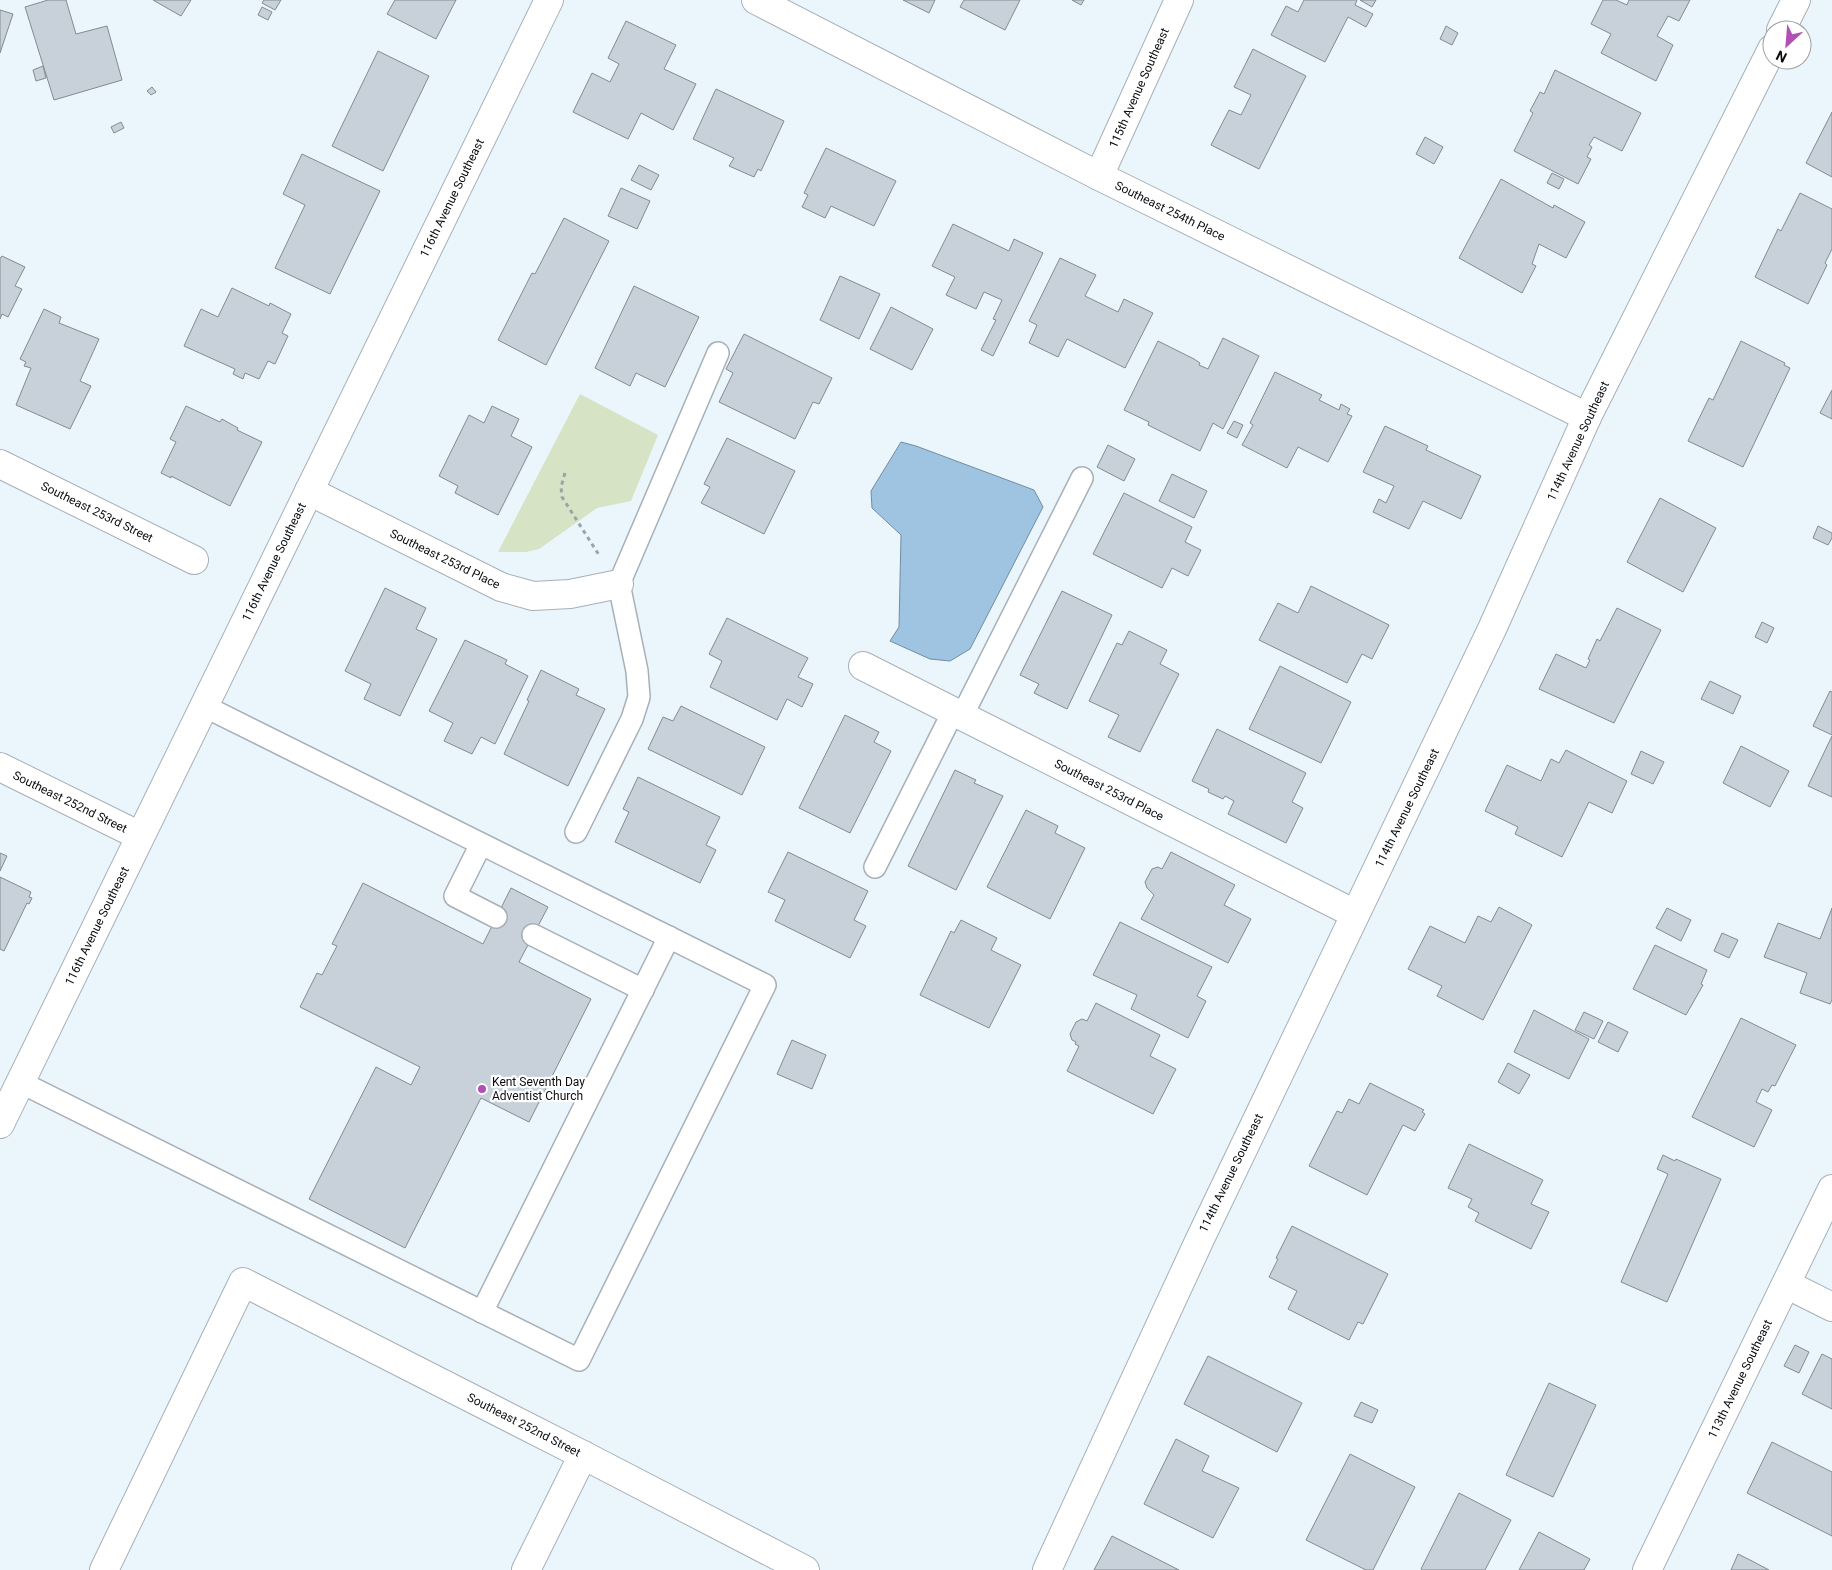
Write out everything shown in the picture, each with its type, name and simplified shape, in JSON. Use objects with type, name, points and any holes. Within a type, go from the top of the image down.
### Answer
[{"type":"street","name":"116th Avenue Southeast","points":[[0,1124],[548,0]]},
{"type":"street","name":"Southeast 254th Place","points":[[756,0],[1099,176],[1587,417]]},
{"type":"street","name":"115th Avenue Southeast","points":[[1099,176],[1179,0]]},
{"type":"street","points":[[1786,20],[1796,0]]},
{"type":"street","name":"114th Avenue Southeast","points":[[1046,1570],[1200,1239],[1492,629],[1587,417],[1762,69]]},
{"type":"street","name":"Southeast 253rd Street","points":[[0,464],[194,560]]},
{"type":"street","name":"Southeast 253rd Place","points":[[308,491],[500,587],[533,596],[570,594],[619,584]]},
{"type":"street","name":"Southeast 253rd Place","points":[[862,666],[1356,914]]},
{"type":"street","name":"Southeast 252nd Street","points":[[0,767],[140,836]]},
{"type":"street","name":"113th Avenue Southeast","points":[[1647,1570],[1832,1188]]},
{"type":"street","name":"Southeast 252nd Street","points":[[104,1570],[243,1282],[805,1570]]},
{"type":"street","points":[[1786,1284],[1832,1307]]},
{"type":"street","points":[[526,1570],[583,1455]]},
{"type":"lane","points":[[576,832],[632,719],[639,697],[637,671],[619,584],[718,354]]},
{"type":"lane","points":[[875,867],[1082,478]]},
{"type":"lane","points":[[20,1082],[579,1360],[765,985],[204,706]]},
{"type":"lane","points":[[481,844],[455,896],[496,917]]},
{"type":"lane","points":[[533,935],[643,990]]},
{"type":"lane","points":[[482,1312],[668,938]]},
{"type":"path","points":[[565,473],[561,487],[562,497],[619,584]]},
{"type":"green space","points":[[580,394],[658,435],[631,501],[597,508],[539,549],[526,552],[498,552]]},
{"type":"water","points":[[901,442],[1034,490],[1043,507],[970,649],[950,661],[930,659],[890,641],[899,627],[901,535],[872,508],[871,491]]},
{"type":"building","points":[[48,0],[66,0],[76,34],[107,26],[122,80],[54,100],[25,7]]},
{"type":"building","points":[[153,0],[191,0],[181,16]]},
{"type":"building","points":[[264,0],[281,0],[275,10],[262,3]]},
{"type":"building","points":[[395,0],[456,0],[436,39],[387,14]]},
{"type":"building","points":[[903,0],[935,0],[929,13]]},
{"type":"building","points":[[964,0],[1020,0],[1005,30],[960,7]]},
{"type":"building","points":[[1072,0],[1084,0],[1081,5]]},
{"type":"building","points":[[1304,0],[1357,0],[1355,5],[1373,14],[1366,27],[1348,17],[1325,62],[1271,35],[1286,6],[1298,12]]},
{"type":"building","points":[[1360,0],[1376,0],[1372,7]]},
{"type":"building","points":[[1603,0],[1616,0],[1627,5],[1629,0],[1690,0],[1679,21],[1668,16],[1657,36],[1673,45],[1656,81],[1601,53],[1611,34],[1591,24]]},
{"type":"building","points":[[262,7],[272,12],[268,20],[258,15]]},
{"type":"building","points":[[0,10],[13,14],[0,53]]},
{"type":"building","points":[[626,21],[676,45],[664,69],[696,84],[673,130],[641,113],[628,139],[573,112],[592,73],[610,82],[619,64],[608,58]]},
{"type":"building","points":[[1446,26],[1458,33],[1452,45],[1440,39]]},
{"type":"building","points":[[1253,49],[1306,76],[1259,169],[1211,145],[1229,110],[1241,115],[1251,95],[1234,87]]},
{"type":"building","points":[[378,51],[429,76],[383,171],[332,146]]},
{"type":"building","points":[[43,66],[46,78],[36,81],[33,70]]},
{"type":"building","points":[[1555,70],[1641,113],[1622,151],[1594,137],[1589,145],[1592,147],[1587,157],[1591,159],[1578,184],[1514,151],[1533,113],[1530,111],[1540,92],[1544,94]]},
{"type":"building","points":[[152,87],[156,92],[151,95],[147,91]]},
{"type":"building","points":[[716,89],[784,121],[761,171],[758,169],[754,177],[729,166],[734,158],[693,139]]},
{"type":"building","points":[[1832,112],[1832,177],[1806,163]]},
{"type":"building","points":[[121,122],[124,128],[114,133],[111,127]]},
{"type":"building","points":[[1425,137],[1443,147],[1434,164],[1416,154]]},
{"type":"building","points":[[826,148],[896,181],[874,226],[831,206],[825,218],[802,207],[808,195],[804,193]]},
{"type":"building","points":[[302,154],[380,191],[330,294],[275,268],[305,205],[283,194]]},
{"type":"building","points":[[639,165],[659,175],[651,190],[631,180]]},
{"type":"building","points":[[1552,173],[1564,179],[1559,189],[1547,183]]},
{"type":"building","points":[[1501,179],[1553,208],[1554,205],[1585,222],[1566,258],[1539,244],[1532,264],[1536,266],[1522,293],[1459,258]]},
{"type":"building","points":[[621,188],[650,201],[637,229],[608,216]]},
{"type":"building","points":[[1800,193],[1832,209],[1832,249],[1825,263],[1827,265],[1808,304],[1755,277],[1778,229],[1781,231]]},
{"type":"building","points":[[564,218],[609,241],[546,365],[498,340],[532,273],[535,274]]},
{"type":"building","points":[[953,224],[1009,251],[1014,239],[1043,253],[993,356],[981,350],[996,320],[993,319],[1002,300],[984,292],[976,309],[946,295],[955,277],[932,266]]},
{"type":"building","points":[[2,256],[25,267],[15,286],[22,289],[8,317],[2,314],[0,319],[0,258]]},
{"type":"building","points":[[1060,258],[1096,275],[1085,296],[1118,312],[1124,299],[1153,313],[1125,368],[1067,339],[1058,357],[1029,343],[1037,325],[1029,321]]},
{"type":"building","points":[[840,276],[880,294],[859,339],[820,320]]},
{"type":"building","points":[[634,286],[699,317],[665,387],[636,373],[630,386],[595,368]]},
{"type":"building","points":[[232,288],[269,306],[270,303],[291,314],[282,333],[288,336],[275,364],[268,361],[259,379],[245,373],[243,379],[233,374],[235,369],[184,346],[201,309],[218,317]]},
{"type":"building","points":[[891,307],[933,329],[912,370],[870,349]]},
{"type":"building","points":[[44,309],[61,317],[59,323],[99,339],[80,381],[91,386],[70,429],[16,405],[31,368],[24,366],[26,362],[20,359]]},
{"type":"building","points":[[744,334],[832,378],[819,404],[813,402],[795,439],[719,402],[733,373],[726,369]]},
{"type":"building","points":[[1223,338],[1259,356],[1223,429],[1213,423],[1200,451],[1148,425],[1149,422],[1124,410],[1158,341],[1194,359],[1200,363],[1199,365],[1208,369]]},
{"type":"building","points":[[1741,341],[1785,363],[1784,365],[1790,368],[1743,467],[1688,441],[1709,398],[1713,400]]},
{"type":"building","points":[[1275,372],[1322,395],[1319,400],[1339,410],[1341,404],[1350,409],[1347,414],[1352,416],[1328,462],[1298,447],[1287,468],[1242,445],[1253,425],[1250,423]]},
{"type":"building","points":[[1832,390],[1832,419],[1820,413]]},
{"type":"building","points":[[186,406],[220,422],[222,419],[238,428],[237,430],[262,442],[230,506],[171,476],[171,478],[161,473],[176,442],[170,439]]},
{"type":"building","points":[[492,406],[519,419],[511,436],[532,447],[498,515],[455,493],[458,486],[439,476],[469,415],[484,423]]},
{"type":"building","points":[[1234,421],[1243,425],[1237,438],[1227,433]]},
{"type":"building","points":[[1385,426],[1428,446],[1426,450],[1481,476],[1461,519],[1423,501],[1409,529],[1373,512],[1379,499],[1386,503],[1394,486],[1363,472]]},
{"type":"building","points":[[727,438],[795,471],[764,534],[701,503],[710,487],[704,484]]},
{"type":"building","points":[[1108,445],[1135,459],[1124,481],[1097,467]]},
{"type":"building","points":[[1172,474],[1207,491],[1194,518],[1159,501]]},
{"type":"building","points":[[1124,493],[1192,527],[1185,542],[1201,550],[1188,576],[1172,568],[1162,588],[1093,554]]},
{"type":"building","points":[[1660,498],[1716,528],[1683,592],[1627,562]]},
{"type":"building","points":[[1818,526],[1832,533],[1832,538],[1828,545],[1813,538]]},
{"type":"building","points":[[1311,586],[1389,625],[1372,659],[1362,654],[1347,683],[1259,640],[1278,603],[1298,613]]},
{"type":"building","points":[[385,588],[426,608],[416,629],[437,639],[400,716],[364,699],[371,684],[345,671]]},
{"type":"building","points":[[1062,591],[1112,615],[1067,709],[1034,693],[1039,684],[1020,675]]},
{"type":"building","points":[[1617,608],[1661,630],[1614,723],[1539,689],[1556,654],[1586,668],[1597,639],[1600,641]]},
{"type":"building","points":[[727,618],[808,658],[798,677],[813,684],[802,707],[787,699],[777,720],[710,687],[722,661],[709,654]]},
{"type":"building","points":[[1762,622],[1774,628],[1767,643],[1755,637]]},
{"type":"building","points":[[1129,631],[1167,650],[1160,664],[1179,674],[1140,752],[1108,737],[1119,715],[1089,701],[1117,643],[1122,645]]},
{"type":"building","points":[[465,640],[507,660],[505,664],[528,676],[495,744],[481,737],[472,754],[444,741],[453,723],[429,711]]},
{"type":"building","points":[[1280,666],[1351,702],[1321,763],[1249,729]]},
{"type":"building","points":[[541,670],[579,689],[576,695],[605,709],[568,786],[504,754],[529,701],[527,700]]},
{"type":"building","points":[[1710,681],[1741,696],[1733,714],[1701,699]]},
{"type":"building","points":[[1830,691],[1832,692],[1832,735],[1813,726]]},
{"type":"building","points":[[681,706],[765,747],[742,795],[648,749],[663,717],[673,721]]},
{"type":"building","points":[[845,715],[879,732],[874,742],[891,751],[850,833],[799,808]]},
{"type":"building","points":[[1217,729],[1306,773],[1292,802],[1303,808],[1286,843],[1228,814],[1234,801],[1225,796],[1223,799],[1208,792],[1209,789],[1192,781]]},
{"type":"building","points":[[1832,736],[1832,797],[1808,786]]},
{"type":"building","points":[[1741,746],[1789,771],[1770,807],[1723,783]]},
{"type":"building","points":[[1566,750],[1627,781],[1612,813],[1589,802],[1562,857],[1515,834],[1518,827],[1485,811],[1507,765],[1541,781],[1551,759],[1559,763]]},
{"type":"building","points":[[1641,751],[1664,762],[1653,784],[1631,774]]},
{"type":"building","points":[[955,770],[976,780],[974,783],[1003,796],[956,890],[908,866]]},
{"type":"building","points":[[638,777],[720,817],[706,845],[716,850],[700,883],[615,842],[629,812],[623,809]]},
{"type":"building","points":[[1026,810],[1058,826],[1055,833],[1085,848],[1050,919],[987,887]]},
{"type":"building","points":[[788,852],[868,891],[854,920],[866,926],[850,958],[775,921],[785,900],[768,892]]},
{"type":"building","points":[[1171,852],[1235,885],[1224,905],[1251,919],[1228,963],[1141,919],[1154,895],[1147,888],[1145,882],[1152,869],[1158,867],[1162,869]]},
{"type":"building","points":[[0,853],[7,856],[0,871]]},
{"type":"building","points":[[0,877],[31,892],[29,897],[32,898],[29,904],[27,903],[4,951],[0,949]]},
{"type":"building","points":[[363,883],[483,944],[511,888],[548,907],[519,962],[591,999],[529,1122],[481,1098],[405,1248],[309,1199],[376,1067],[411,1085],[420,1067],[300,1007],[317,973],[322,975],[337,946],[332,944]]},
{"type":"building","points":[[1499,907],[1532,925],[1483,1020],[1437,996],[1442,986],[1408,969],[1430,926],[1465,943],[1478,916],[1491,922]]},
{"type":"building","points":[[1667,908],[1691,920],[1681,941],[1656,928]]},
{"type":"building","points":[[1832,908],[1832,1000],[1830,1004],[1800,993],[1807,973],[1764,957],[1778,923],[1820,939]]},
{"type":"building","points":[[961,920],[997,938],[991,950],[1021,965],[989,1028],[920,995],[951,931],[954,933]]},
{"type":"building","points":[[1120,922],[1212,967],[1197,996],[1206,1001],[1188,1038],[1131,1009],[1137,995],[1093,975]]},
{"type":"building","points":[[1722,933],[1738,940],[1729,958],[1714,951]]},
{"type":"building","points":[[1655,945],[1707,970],[1701,984],[1703,985],[1686,1015],[1633,989]]},
{"type":"building","points":[[1096,1003],[1160,1035],[1150,1056],[1176,1069],[1153,1114],[1067,1071],[1079,1046],[1072,1040],[1070,1034],[1076,1022],[1082,1019],[1087,1021]]},
{"type":"building","points":[[1534,1010],[1589,1039],[1569,1079],[1514,1052]]},
{"type":"building","points":[[1584,1012],[1603,1021],[1594,1039],[1575,1030]]},
{"type":"building","points":[[1741,1018],[1796,1045],[1775,1086],[1772,1085],[1768,1092],[1762,1089],[1756,1102],[1772,1110],[1754,1147],[1692,1117]]},
{"type":"building","points":[[1608,1022],[1628,1032],[1618,1052],[1598,1042]]},
{"type":"building","points":[[792,1040],[826,1055],[812,1089],[777,1074]]},
{"type":"building","points":[[1508,1063],[1530,1075],[1519,1094],[1498,1082]]},
{"type":"building","points":[[1370,1083],[1424,1110],[1422,1112],[1425,1114],[1415,1131],[1403,1125],[1367,1195],[1309,1166],[1337,1111],[1342,1113],[1349,1099],[1359,1104]]},
{"type":"building","points":[[1469,1144],[1543,1180],[1531,1204],[1549,1212],[1531,1249],[1475,1221],[1479,1213],[1468,1207],[1472,1199],[1448,1188]]},
{"type":"building","points":[[1663,1155],[1721,1179],[1667,1302],[1621,1282],[1668,1174],[1657,1169]]},
{"type":"building","points":[[1292,1226],[1388,1274],[1363,1324],[1358,1322],[1349,1340],[1288,1309],[1297,1291],[1269,1277]]},
{"type":"building","points":[[1795,1345],[1809,1352],[1799,1373],[1784,1366]]},
{"type":"building","points":[[1822,1354],[1832,1359],[1832,1409],[1802,1394]]},
{"type":"building","points":[[1208,1356],[1302,1403],[1277,1452],[1184,1404]]},
{"type":"building","points":[[1549,1383],[1596,1405],[1553,1497],[1506,1475]]},
{"type":"building","points":[[1361,1402],[1378,1410],[1372,1423],[1354,1416]]},
{"type":"building","points":[[1176,1439],[1209,1456],[1202,1471],[1239,1488],[1213,1538],[1144,1504]]},
{"type":"building","points":[[1772,1442],[1832,1472],[1832,1536],[1747,1493]]},
{"type":"building","points":[[1350,1454],[1415,1487],[1373,1570],[1366,1570],[1306,1540]]},
{"type":"building","points":[[1459,1493],[1511,1520],[1485,1570],[1423,1570],[1421,1569]]},
{"type":"building","points":[[1539,1532],[1590,1559],[1584,1570],[1519,1570]]},
{"type":"building","points":[[1112,1536],[1179,1570],[1094,1570]]},
{"type":"building","points":[[1738,1554],[1752,1561],[1769,1570],[1731,1570]]},
{"type":"place","name":"Kent Seventh Day Adventist Church","points":[[482,1089]]}]
